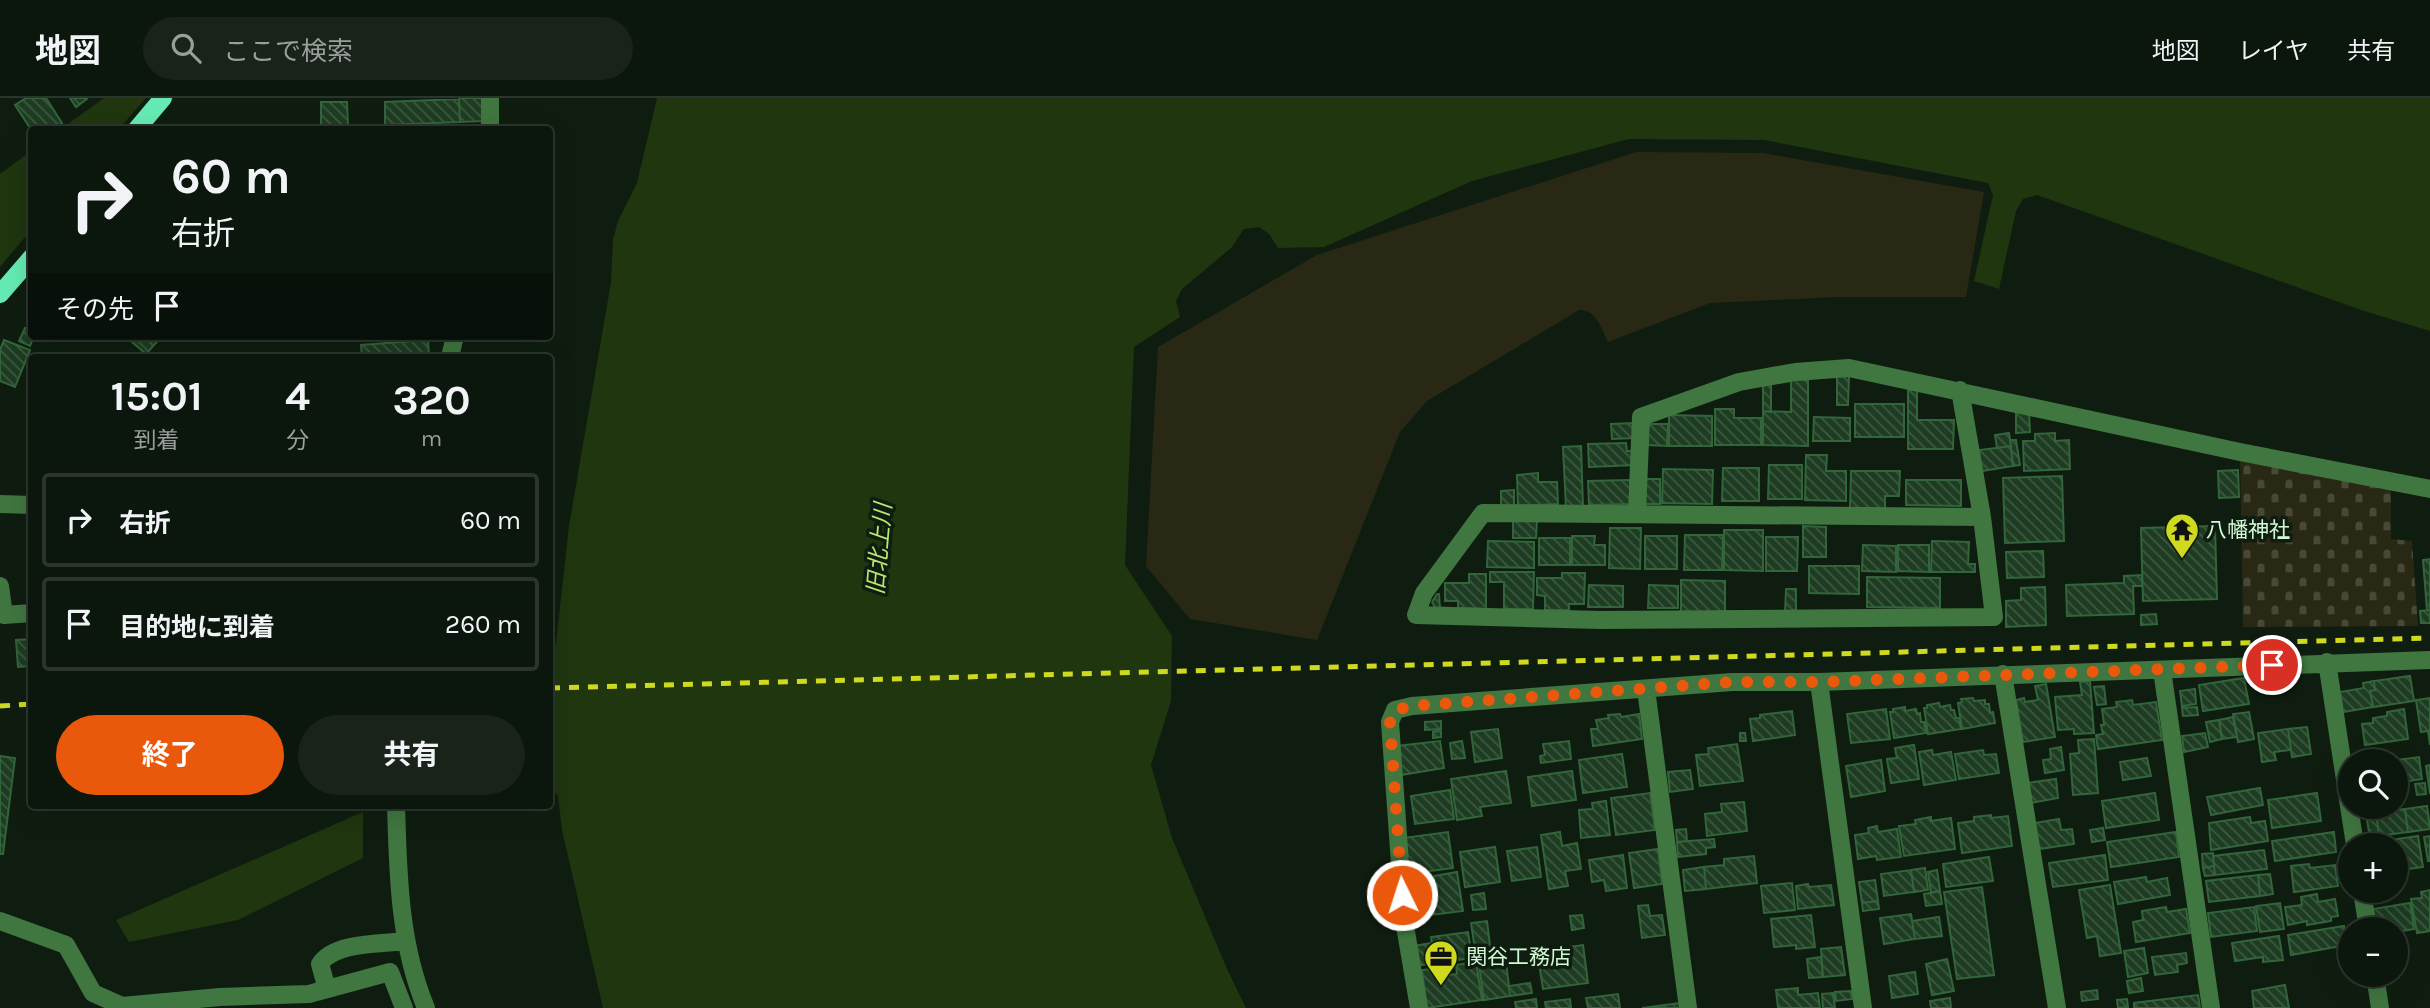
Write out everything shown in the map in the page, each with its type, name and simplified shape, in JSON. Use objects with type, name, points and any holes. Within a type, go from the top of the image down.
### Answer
[{"type":"main road","points":[[139,126],[163,98]]},
{"type":"main road","points":[[0,294],[28,262]]},
{"type":"street","points":[[490,98],[490,126]]},
{"type":"street","points":[[1637,514],[1641,417],[1738,382],[1796,372],[1849,368],[2240,452],[2430,489]]},
{"type":"street","points":[[1960,390],[1982,517],[1994,617],[1600,620],[1416,615],[1424,593],[1483,513],[1982,517]]},
{"type":"street","points":[[0,504],[28,505]]},
{"type":"street","points":[[0,586],[4,615],[28,613]]},
{"type":"street","points":[[1419,1008],[1404,920],[1390,722],[1395,710],[1412,706],[1732,682],[1819,682],[2430,660]]},
{"type":"street","points":[[2327,662],[2353,833]]},
{"type":"street","points":[[2162,670],[2211,1008]]},
{"type":"street","points":[[2003,674],[2057,1008]]},
{"type":"street","points":[[1819,682],[1863,1008]]},
{"type":"street","points":[[1646,689],[1688,1008]]},
{"type":"street","points":[[396,809],[398,877],[406,942],[415,981],[426,1008]]},
{"type":"street","points":[[0,921],[66,945],[93,993],[122,1006],[220,997],[309,994],[390,972],[404,1008]]},
{"type":"street","points":[[327,989],[320,964],[324,957],[342,948],[406,942]]},
{"type":"street","points":[[2377,987],[2380,1008]]},
{"type":"green space","points":[[1636,152],[1763,153],[1984,192],[1966,297],[1837,297],[1710,303],[1608,342],[1594,316],[1579,310],[1427,401],[1400,432],[1317,640],[1190,619],[1146,566],[1158,347],[1317,255]]},
{"type":"green space","points":[[2240,452],[2391,488],[2391,539],[2412,541],[2418,626],[2243,627]]},
{"type":"water","points":[[104,98],[146,98],[122,126],[65,126]]},
{"type":"water","name":"旧北上川","points":[[657,98],[2430,98],[2430,331],[2364,311],[2037,195],[2023,199],[2016,211],[1999,289],[1974,281],[1993,195],[1988,183],[1764,140],[1629,139],[1472,181],[1324,247],[1278,248],[1269,234],[1259,227],[1244,229],[1231,248],[1182,289],[1176,301],[1180,317],[1134,347],[1125,565],[1172,636],[1171,701],[1151,765],[1172,838],[1246,1008],[603,1008],[562,830],[558,796],[553,790],[553,651],[569,526],[611,282],[613,240],[618,221],[637,183]]},
{"type":"water","points":[[28,153],[28,234],[0,267],[0,174]]},
{"type":"water","points":[[363,812],[363,858],[238,920],[129,942],[116,920]]},
{"type":"building","points":[[26,98],[46,98],[62,123],[58,126],[29,126],[15,105]]},
{"type":"building","points":[[70,98],[86,98],[87,99],[76,107]]},
{"type":"building","points":[[459,98],[482,98],[483,121],[460,122]]},
{"type":"building","points":[[459,99],[460,122],[385,125],[385,102]]},
{"type":"building","points":[[321,102],[347,102],[348,125],[321,126]]},
{"type":"building","points":[[25,328],[28,329],[28,340],[32,340],[30,346],[19,341]]},
{"type":"building","points":[[4,340],[30,350],[15,387],[0,381],[0,350]]},
{"type":"building","points":[[4,340],[30,350],[15,387],[0,381],[0,350]]},
{"type":"building","points":[[130,340],[158,340],[146,354]]},
{"type":"building","points":[[428,340],[429,354],[362,354],[361,345]]},
{"type":"building","points":[[1837,375],[1849,376],[1848,405],[1837,405]]},
{"type":"building","points":[[1791,379],[1808,380],[1808,446],[1763,445],[1763,411],[1791,412]]},
{"type":"building","points":[[1763,382],[1771,382],[1771,412],[1763,411]]},
{"type":"building","points":[[1908,390],[1917,390],[1917,420],[1954,420],[1953,449],[1908,449]]},
{"type":"building","points":[[1855,404],[1904,404],[1904,437],[1855,437]]},
{"type":"building","points":[[1715,409],[1734,409],[1734,418],[1761,418],[1761,445],[1715,445]]},
{"type":"building","points":[[2016,411],[2029,411],[2030,432],[2016,433]]},
{"type":"building","points":[[1669,415],[1712,416],[1712,446],[1669,446]]},
{"type":"building","points":[[1814,417],[1850,418],[1850,441],[1813,441]]},
{"type":"building","points":[[1635,423],[1636,438],[1612,439],[1611,424]]},
{"type":"building","points":[[1647,424],[1668,424],[1667,446],[1647,445]]},
{"type":"building","points":[[2009,433],[2011,446],[1997,448],[1995,435]]},
{"type":"building","points":[[2055,433],[2055,441],[2069,440],[2070,469],[2024,471],[2023,441],[2035,441],[2035,434]]},
{"type":"building","points":[[2010,440],[2016,440],[2020,465],[2013,466]]},
{"type":"building","points":[[1626,443],[1627,451],[1634,451],[1635,465],[1589,467],[1588,444]]},
{"type":"building","points":[[1581,446],[1583,507],[1566,508],[1563,447]]},
{"type":"building","points":[[2011,446],[2013,466],[1982,471],[1979,450]]},
{"type":"building","points":[[1806,455],[1827,455],[1826,471],[1846,471],[1846,501],[1805,500]]},
{"type":"building","points":[[1769,465],[1802,465],[1802,499],[1768,499]]},
{"type":"building","points":[[1723,468],[1759,468],[1759,501],[1722,501]]},
{"type":"building","points":[[1663,469],[1713,470],[1712,504],[1662,503]]},
{"type":"building","points":[[2238,470],[2239,497],[2219,498],[2218,471]]},
{"type":"building","points":[[1851,471],[1900,471],[1899,496],[1885,496],[1885,509],[1850,508]]},
{"type":"building","points":[[1538,473],[1538,482],[1557,482],[1558,504],[1518,506],[1517,475]]},
{"type":"building","points":[[2062,476],[2064,541],[2005,543],[2003,478]]},
{"type":"building","points":[[1644,479],[1660,479],[1660,504],[1643,504]]},
{"type":"building","points":[[1630,480],[1630,504],[1589,505],[1588,481]]},
{"type":"building","points":[[1906,480],[1961,480],[1961,506],[1906,505]]},
{"type":"building","points":[[1514,490],[1514,506],[1501,506],[1501,491]]},
{"type":"building","points":[[1513,520],[1537,520],[1536,538],[1513,538]]},
{"type":"building","points":[[1803,526],[1826,527],[1826,557],[1803,557]]},
{"type":"building","points":[[2215,526],[2217,599],[2143,601],[2141,528]]},
{"type":"building","points":[[1610,528],[1641,528],[1640,569],[1609,568]]},
{"type":"building","points":[[1724,530],[1763,530],[1763,571],[1724,570]]},
{"type":"building","points":[[1685,535],[1723,535],[1722,570],[1684,570]]},
{"type":"building","points":[[1572,536],[1595,536],[1594,545],[1605,545],[1605,565],[1572,565]]},
{"type":"building","points":[[1645,536],[1677,536],[1677,569],[1645,569]]},
{"type":"building","points":[[1766,537],[1798,537],[1797,571],[1766,571]]},
{"type":"building","points":[[1539,538],[1570,538],[1570,565],[1539,565]]},
{"type":"building","points":[[1488,541],[1534,542],[1534,568],[1487,567]]},
{"type":"building","points":[[1932,541],[1969,542],[1968,564],[1975,564],[1975,572],[1931,572]]},
{"type":"building","points":[[1863,545],[1896,546],[1896,572],[1862,571]]},
{"type":"building","points":[[1898,545],[1929,545],[1929,572],[1898,571]]},
{"type":"building","points":[[2043,551],[2044,577],[2007,578],[2006,552]]},
{"type":"building","points":[[2430,559],[2430,610],[2427,610],[2423,560]]},
{"type":"building","points":[[1809,566],[1859,566],[1859,594],[1809,593]]},
{"type":"building","points":[[1490,572],[1534,572],[1533,609],[1504,609],[1504,582],[1490,582]]},
{"type":"building","points":[[1562,573],[1585,573],[1584,604],[1569,604],[1569,610],[1545,610],[1545,596],[1537,595],[1537,578],[1562,578]]},
{"type":"building","points":[[1469,574],[1486,574],[1486,609],[1458,608],[1458,601],[1445,601],[1445,583],[1469,583]]},
{"type":"building","points":[[2142,575],[2142,586],[2133,586],[2134,614],[2067,616],[2066,585],[2124,583],[2124,576]]},
{"type":"building","points":[[1867,577],[1940,578],[1940,608],[1867,607]]},
{"type":"building","points":[[1681,580],[1725,581],[1725,613],[1681,612]]},
{"type":"building","points":[[1589,585],[1623,586],[1623,607],[1588,607]]},
{"type":"building","points":[[1649,585],[1678,586],[1678,608],[1648,608]]},
{"type":"building","points":[[2045,587],[2046,625],[2006,627],[2006,601],[2021,600],[2021,588]]},
{"type":"building","points":[[1786,589],[1796,589],[1796,613],[1785,613]]},
{"type":"building","points":[[1437,594],[1440,609],[1436,609],[1432,602]]},
{"type":"building","points":[[2430,610],[2430,623],[2421,623],[2420,611]]},
{"type":"building","points":[[2156,614],[2157,624],[2141,625],[2141,615]]},
{"type":"building","points":[[28,639],[28,666],[18,667],[16,640]]},
{"type":"building","points":[[2410,676],[2414,701],[2373,707],[2370,691],[2375,690],[2374,681]]},
{"type":"building","points":[[2244,678],[2249,704],[2203,711],[2199,685]]},
{"type":"building","points":[[2090,681],[2094,733],[2074,734],[2074,729],[2058,730],[2055,697],[2082,695],[2080,682]]},
{"type":"building","points":[[2374,681],[2375,690],[2370,691],[2373,707],[2343,712],[2340,692],[2364,688],[2363,683]]},
{"type":"building","points":[[2046,684],[2055,737],[2023,742],[2016,700],[2038,700],[2035,686]]},
{"type":"building","points":[[2104,686],[2106,704],[2097,705],[2094,687]]},
{"type":"building","points":[[2195,689],[2196,704],[2182,706],[2180,691]]},
{"type":"building","points":[[1973,698],[1974,701],[1985,700],[1985,704],[1989,704],[1995,723],[1962,729],[1958,703],[1962,702],[1961,699]]},
{"type":"building","points":[[2430,698],[2430,745],[2428,731],[2421,732],[2416,700]]},
{"type":"building","points":[[2132,700],[2133,705],[2156,702],[2162,740],[2098,749],[2096,735],[2103,734],[2101,725],[2104,725],[2102,709],[2117,707],[2116,702]]},
{"type":"building","points":[[1939,703],[1940,707],[1950,705],[1956,718],[1959,718],[1961,729],[1928,734],[1924,708]]},
{"type":"building","points":[[1905,707],[1905,711],[1916,709],[1917,714],[1920,713],[1926,733],[1894,738],[1890,712]]},
{"type":"building","points":[[2197,707],[2198,715],[2183,716],[2182,708]]},
{"type":"building","points":[[1886,709],[1890,739],[1851,743],[1847,714]]},
{"type":"building","points":[[2404,709],[2408,739],[2365,745],[2362,724],[2373,723],[2373,718],[2387,716],[2387,712]]},
{"type":"building","points":[[1792,711],[1795,735],[1753,741],[1750,719]]},
{"type":"building","points":[[2249,712],[2254,739],[2238,742],[2233,714]]},
{"type":"building","points":[[1620,714],[1621,717],[1639,714],[1642,739],[1593,746],[1591,729],[1598,729],[1596,720]]},
{"type":"building","points":[[2233,717],[2237,737],[2222,739],[2219,720]]},
{"type":"building","points":[[2219,720],[2222,739],[2210,742],[2206,722]]},
{"type":"building","points":[[1441,721],[1441,729],[1425,730],[1425,722]]},
{"type":"building","points":[[2307,727],[2311,754],[2292,757],[2288,729]]},
{"type":"building","points":[[1498,729],[1502,758],[1475,762],[1471,732]]},
{"type":"building","points":[[2288,729],[2291,750],[2274,752],[2276,760],[2262,762],[2258,733]]},
{"type":"building","points":[[1441,731],[1441,737],[1433,738],[1433,732]]},
{"type":"building","points":[[1740,733],[1745,733],[1746,741],[1740,741]]},
{"type":"building","points":[[2205,733],[2208,747],[2184,752],[2182,736]]},
{"type":"building","points":[[2094,739],[2098,793],[2073,795],[2070,754],[2079,753],[2078,740]]},
{"type":"building","points":[[1440,741],[1444,768],[1401,775],[1397,746]]},
{"type":"building","points":[[1462,741],[1465,758],[1452,759],[1450,743]]},
{"type":"building","points":[[1569,741],[1571,759],[1541,763],[1540,756],[1545,755],[1543,744]]},
{"type":"building","points":[[1737,744],[1743,781],[1700,786],[1696,755],[1709,754],[1708,748]]},
{"type":"building","points":[[1914,745],[1919,779],[1891,783],[1887,759],[1897,758],[1895,748]]},
{"type":"building","points":[[2061,747],[2064,770],[2045,773],[2043,760],[2051,759],[2050,749]]},
{"type":"building","points":[[1932,750],[1933,755],[1951,752],[1956,780],[1924,785],[1919,752]]},
{"type":"building","points":[[1983,750],[1984,755],[1996,754],[1999,773],[1959,779],[1955,754]]},
{"type":"building","points":[[1622,754],[1627,787],[1583,793],[1579,760]]},
{"type":"building","points":[[0,756],[15,758],[3,854],[0,854]]},
{"type":"building","points":[[2419,757],[2422,779],[2408,781],[2408,758]]},
{"type":"building","points":[[2147,758],[2151,776],[2123,780],[2120,762]]},
{"type":"building","points":[[1881,760],[1885,791],[1851,797],[1846,766]]},
{"type":"building","points":[[2430,765],[2430,794],[2426,766]]},
{"type":"building","points":[[1690,770],[1693,789],[1670,792],[1668,772]]},
{"type":"building","points":[[1506,771],[1511,803],[1480,807],[1482,816],[1457,820],[1451,779]]},
{"type":"building","points":[[1572,771],[1576,800],[1532,806],[1528,777]]},
{"type":"building","points":[[2056,779],[2058,798],[2031,803],[2027,783]]},
{"type":"building","points":[[2425,783],[2426,794],[2417,795],[2415,784]]},
{"type":"building","points":[[2260,788],[2263,805],[2211,815],[2207,797]]},
{"type":"building","points":[[1450,790],[1454,819],[1415,824],[1411,796]]},
{"type":"building","points":[[1650,793],[1655,830],[1616,835],[1611,798]]},
{"type":"building","points":[[2155,793],[2159,820],[2106,828],[2102,801]]},
{"type":"building","points":[[2317,793],[2321,821],[2272,828],[2268,800]]},
{"type":"building","points":[[1606,801],[1610,835],[1581,838],[1579,810],[1593,809],[1592,803]]},
{"type":"building","points":[[1744,802],[1747,831],[1707,836],[1705,814],[1722,812],[1721,804]]},
{"type":"building","points":[[2427,806],[2430,829],[2408,832],[2408,809]]},
{"type":"building","points":[[1991,815],[1991,818],[2008,816],[2012,846],[1962,853],[1958,823]]},
{"type":"building","points":[[1931,817],[1931,821],[1951,818],[1955,849],[1904,856],[1899,826],[1916,824],[1915,820]]},
{"type":"building","points":[[2250,817],[2251,823],[2265,821],[2268,841],[2211,850],[2209,823]]},
{"type":"building","points":[[2059,819],[2061,830],[2072,829],[2074,844],[2039,849],[2035,823]]},
{"type":"building","points":[[2377,819],[2406,819],[2408,832],[2379,833]]},
{"type":"building","points":[[2377,819],[2379,833],[2369,833],[2367,820]]},
{"type":"building","points":[[1877,826],[1878,832],[1897,829],[1901,857],[1877,860],[1876,856],[1858,859],[1855,835],[1869,833],[1868,828]]},
{"type":"building","points":[[2103,828],[2105,840],[2092,842],[2090,830]]},
{"type":"building","points":[[1686,829],[1687,841],[1677,842],[1676,830]]},
{"type":"building","points":[[1448,832],[1453,868],[1409,874],[1403,838]]},
{"type":"building","points":[[1560,832],[1562,846],[1577,843],[1581,869],[1565,871],[1568,886],[1549,889],[1541,835]]},
{"type":"building","points":[[2176,832],[2179,857],[2111,867],[2107,842]]},
{"type":"building","points":[[2334,832],[2336,852],[2275,861],[2272,841]]},
{"type":"building","points":[[2418,836],[2423,867],[2408,869],[2408,837]]},
{"type":"building","points":[[2430,836],[2430,861],[2428,861],[2424,837]]},
{"type":"building","points":[[1714,839],[1715,847],[1706,848],[1706,854],[1678,857],[1677,842]]},
{"type":"building","points":[[1495,847],[1500,882],[1465,887],[1460,852]]},
{"type":"building","points":[[1537,847],[1541,877],[1512,881],[1507,851]]},
{"type":"building","points":[[1658,849],[1662,884],[1634,888],[1629,853]]},
{"type":"building","points":[[2264,850],[2267,869],[2215,875],[2213,856]]},
{"type":"building","points":[[2213,853],[2214,866],[2203,868],[2202,854]]},
{"type":"building","points":[[1623,855],[1627,888],[1606,891],[1604,880],[1592,882],[1589,860]]},
{"type":"building","points":[[2105,855],[2108,880],[2053,887],[2049,863]]},
{"type":"building","points":[[1754,856],[1757,883],[1706,889],[1704,867],[1724,865],[1724,859]]},
{"type":"building","points":[[1989,857],[1993,881],[1946,887],[1943,864]]},
{"type":"building","points":[[2309,864],[2310,868],[2335,865],[2338,886],[2294,892],[2291,866]]},
{"type":"building","points":[[2214,866],[2215,875],[2205,876],[2203,868]]},
{"type":"building","points":[[1704,867],[1706,889],[1685,891],[1683,870]]},
{"type":"building","points":[[1925,868],[1928,890],[1914,892],[1911,870]]},
{"type":"building","points":[[1911,870],[1914,892],[1884,896],[1881,874]]},
{"type":"building","points":[[1937,870],[1940,891],[1931,893],[1928,872]]},
{"type":"building","points":[[1457,872],[1463,911],[1415,917],[1411,892],[1436,889],[1434,876]]},
{"type":"building","points":[[2270,874],[2273,894],[2260,896],[2258,875]]},
{"type":"building","points":[[2258,875],[2260,896],[2209,902],[2206,881]]},
{"type":"building","points":[[2146,877],[2147,882],[2167,878],[2170,895],[2118,904],[2114,882]]},
{"type":"building","points":[[1875,880],[1878,901],[1862,903],[1859,882]]},
{"type":"building","points":[[1792,883],[1795,910],[1764,913],[1761,886]]},
{"type":"building","points":[[1808,884],[1809,887],[1831,885],[1834,905],[1798,909],[1796,886]]},
{"type":"building","points":[[2110,885],[2121,953],[2100,956],[2097,936],[2087,938],[2079,890]]},
{"type":"building","points":[[1982,887],[1994,975],[1957,979],[1944,892]]},
{"type":"building","points":[[2430,890],[2430,931],[2417,933],[2411,899],[2422,898],[2421,892]]},
{"type":"building","points":[[1940,891],[1942,904],[1926,906],[1924,894]]},
{"type":"building","points":[[1484,893],[1486,909],[1473,910],[1471,895]]},
{"type":"building","points":[[2317,894],[2318,902],[2335,899],[2338,916],[2331,917],[2331,921],[2307,925],[2307,921],[2288,925],[2285,907],[2302,905],[2301,897]]},
{"type":"building","points":[[1878,901],[1879,909],[1863,911],[1862,903]]},
{"type":"building","points":[[2280,903],[2284,929],[2260,932],[2256,906]]},
{"type":"building","points":[[2410,903],[2414,929],[2408,930],[2408,917],[2374,917],[2373,909]]},
{"type":"building","points":[[1648,905],[1650,916],[1662,915],[1665,935],[1642,938],[1638,906]]},
{"type":"building","points":[[2166,907],[2167,912],[2186,909],[2190,933],[2136,942],[2133,922],[2143,920],[2142,911]]},
{"type":"building","points":[[2254,907],[2257,931],[2211,937],[2208,913]]},
{"type":"building","points":[[1911,914],[1915,939],[1884,944],[1880,918]]},
{"type":"building","points":[[1582,915],[1584,928],[1572,930],[1570,916]]},
{"type":"building","points":[[1811,915],[1815,947],[1774,947],[1771,919]]},
{"type":"building","points":[[1939,917],[1942,936],[1915,939],[1912,921]]},
{"type":"building","points":[[1487,921],[1491,954],[1476,956],[1471,923]]},
{"type":"building","points":[[2338,927],[2338,947],[2291,955],[2288,935]]},
{"type":"building","points":[[1468,932],[1472,958],[1435,963],[1431,937]]},
{"type":"building","points":[[2279,936],[2283,960],[2263,962],[2263,957],[2235,961],[2232,943]]},
{"type":"building","points":[[1432,943],[1435,963],[1415,966],[1413,946]]},
{"type":"building","points":[[1583,945],[1588,983],[1543,989],[1537,951]]},
{"type":"building","points":[[1841,947],[1845,975],[1823,977],[1821,949]]},
{"type":"building","points":[[2144,948],[2148,973],[2128,977],[2124,951]]},
{"type":"building","points":[[2186,953],[2187,963],[2177,965],[2178,972],[2155,975],[2152,957]]},
{"type":"building","points":[[1496,956],[1497,962],[1506,961],[1510,996],[1484,1000],[1478,958]]},
{"type":"building","points":[[1821,957],[1823,977],[1809,978],[1807,959]]},
{"type":"building","points":[[1947,959],[1954,991],[1932,995],[1926,964]]},
{"type":"building","points":[[1476,962],[1482,1000],[1427,1008],[1422,970],[1447,967],[1449,975],[1457,974],[1456,965]]},
{"type":"building","points":[[1915,972],[1918,994],[1892,998],[1889,976]]},
{"type":"building","points":[[2141,978],[2143,991],[2129,993],[2127,981]]},
{"type":"building","points":[[1530,983],[1532,993],[1510,996],[1509,986]]},
{"type":"building","points":[[2285,985],[2289,1008],[2254,1008],[2252,991]]},
{"type":"building","points":[[1798,988],[1798,995],[1818,993],[1820,1008],[1778,1008],[1776,990]]},
{"type":"building","points":[[2097,990],[2098,999],[2082,1001],[2081,992]]},
{"type":"building","points":[[1851,991],[1852,999],[1836,1001],[1835,992]]},
{"type":"building","points":[[1833,993],[1835,1008],[1823,1008],[1822,994]]},
{"type":"building","points":[[1618,994],[1620,1008],[1588,1008],[1586,998]]},
{"type":"building","points":[[2198,995],[2200,1008],[2134,1008],[2134,1003]]},
{"type":"building","points":[[1950,998],[1951,1008],[1931,1008],[1930,1001]]},
{"type":"building","points":[[1536,999],[1537,1008],[1516,1008],[1515,1002]]},
{"type":"building","points":[[1570,999],[1571,1008],[1546,1008],[1545,1002]]},
{"type":"building","points":[[2127,999],[2128,1007],[2118,1008],[2117,1000]]},
{"type":"building","points":[[1681,1003],[1681,1008],[1642,1008]]},
{"type":"railway","points":[[553,688],[2430,638]]},
{"type":"railway","points":[[0,706],[28,704]]},
{"type":"place","name":"八幡神社","points":[[2182,560]]},
{"type":"place","name":"関谷工務店","points":[[1441,987]]},
{"type":"route","points":[[1402,895],[1390,722],[1395,710],[1412,706],[1732,682],[1819,682],[2272,665]]}]
